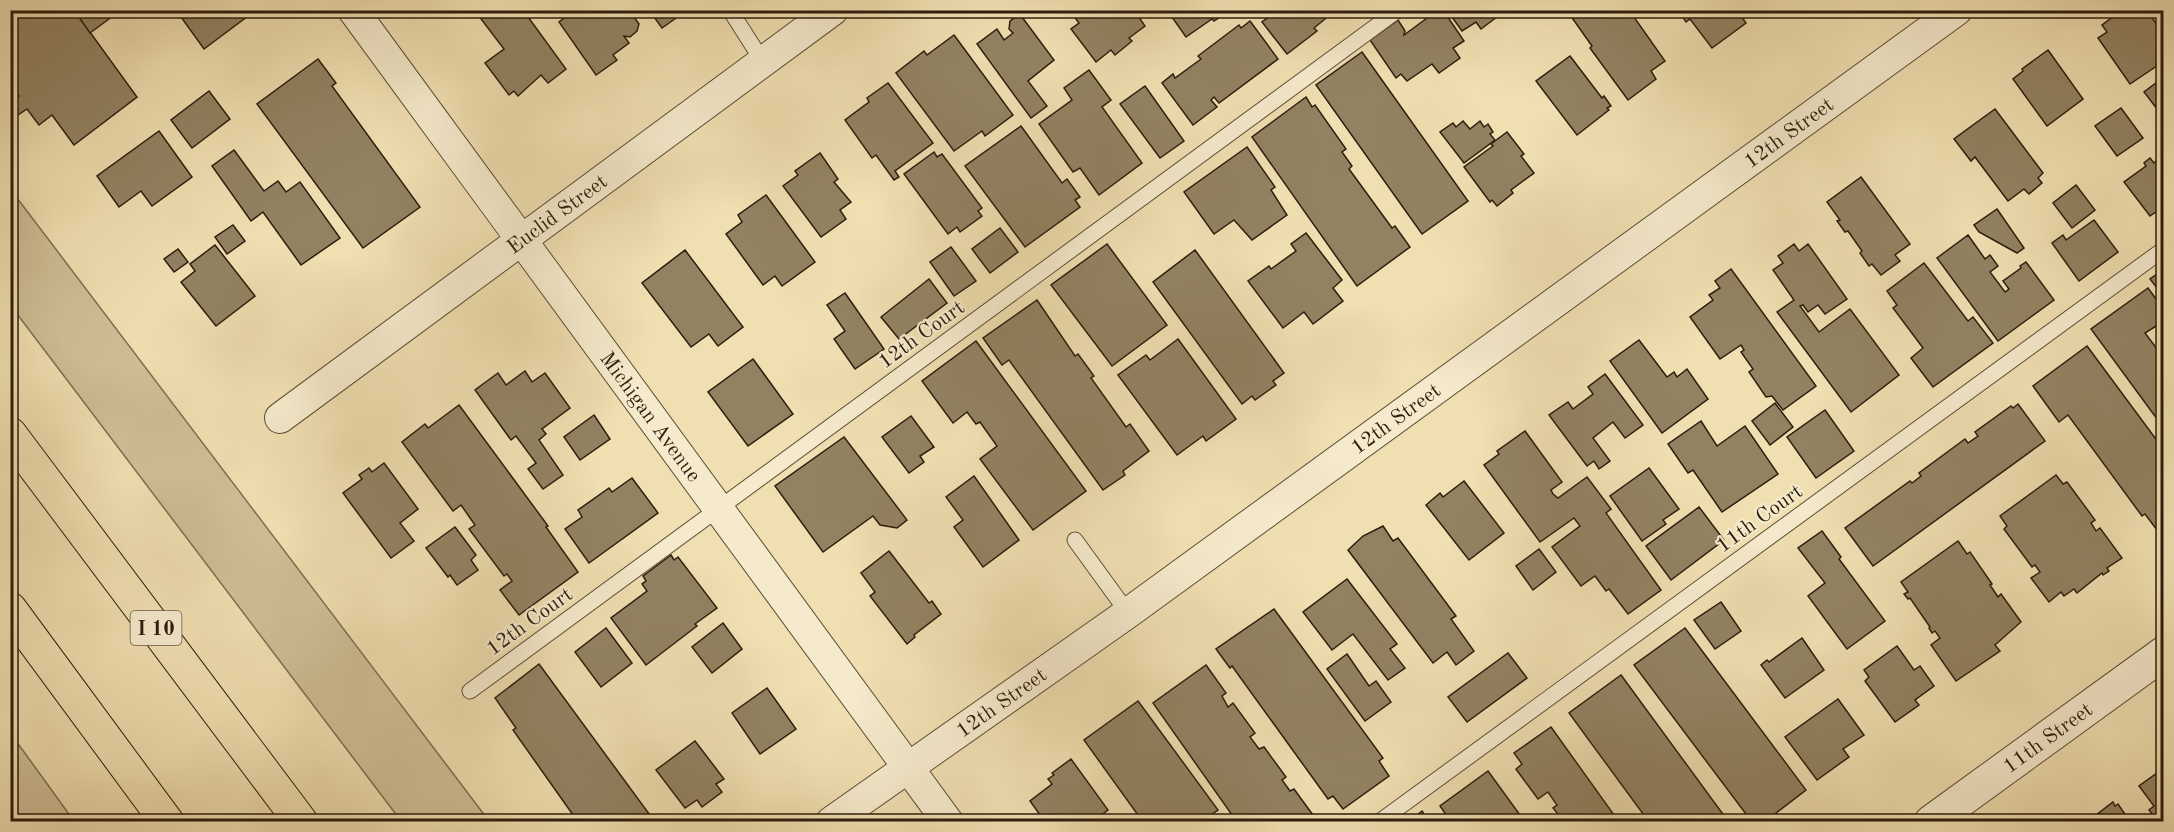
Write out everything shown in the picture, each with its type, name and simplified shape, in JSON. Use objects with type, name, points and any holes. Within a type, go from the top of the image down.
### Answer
[{"type":"highway","name":"I 10","points":[[10,435],[301,822]]},
{"type":"highway","points":[[10,609],[167,822]]},
{"type":"street","name":"Michigan Avenue","points":[[353,10],[948,822]]},
{"type":"street","name":"Euclid Street","points":[[280,418],[833,10]]},
{"type":"street","name":"12th Street","points":[[831,822],[1128,613],[1957,10]]},
{"type":"street","name":"11th Street","points":[[1931,822],[2163,653]]},
{"type":"lane","points":[[730,10],[764,62]]},
{"type":"lane","name":"12th Court","points":[[470,691],[1398,10]]},
{"type":"lane","name":"11th Court","points":[[1379,822],[2163,249]]},
{"type":"lane","points":[[1075,540],[1128,613]]},
{"type":"shaded area","points":[[11,190],[489,821],[401,821],[11,306]]},
{"type":"shaded area","points":[[11,734],[74,821],[11,821]]},
{"type":"building","points":[[10,10],[74,10],[137,97],[74,145],[52,115],[39,125],[27,109],[15,117],[10,112],[10,102],[19,96],[10,84]]},
{"type":"building","points":[[74,10],[121,10],[90,33]]},
{"type":"building","points":[[176,10],[256,10],[204,49]]},
{"type":"building","points":[[523,10],[566,69],[548,83],[541,75],[518,96],[514,91],[509,95],[485,63],[504,49],[475,11]]},
{"type":"building","points":[[575,10],[629,10],[639,24],[637,31],[630,37],[624,36],[629,43],[613,55],[617,60],[596,75],[559,22]]},
{"type":"building","points":[[649,10],[681,10],[677,14],[679,16],[662,28]]},
{"type":"building","points":[[1069,10],[1134,10],[1145,26],[1129,38],[1132,41],[1115,55],[1111,50],[1096,62],[1071,29],[1079,23]]},
{"type":"building","points":[[1167,10],[1223,10],[1218,14],[1220,17],[1214,21],[1212,19],[1186,37]]},
{"type":"building","points":[[1278,10],[1336,10],[1314,28],[1317,31],[1287,54],[1262,22]]},
{"type":"building","points":[[1438,10],[1443,10],[1464,41],[1453,48],[1460,58],[1439,73],[1432,64],[1407,81],[1401,74],[1396,78],[1370,40],[1398,20],[1405,31],[1404,35]]},
{"type":"building","points":[[1447,10],[1506,10],[1481,29],[1476,22],[1462,31]]},
{"type":"building","points":[[1576,10],[1612,10],[1617,17],[1629,10],[1665,61],[1651,71],[1656,79],[1628,100],[1590,48],[1592,46],[1570,15]]},
{"type":"building","points":[[1678,10],[1737,10],[1746,23],[1712,48],[1690,19],[1686,22]]},
{"type":"building","points":[[2122,10],[2127,17],[2137,10],[2147,10],[2163,34],[2157,38],[2164,48],[2164,61],[2130,84],[2098,38],[2107,32],[2102,25]]},
{"type":"building","points":[[1016,17],[1022,17],[1054,60],[1028,81],[1047,106],[1031,118],[977,44],[997,29],[1004,40],[1013,33],[1009,29],[1010,21]]},
{"type":"building","points":[[1250,21],[1278,59],[1219,103],[1214,97],[1211,100],[1217,107],[1193,125],[1162,83],[1173,74],[1175,78],[1201,59],[1198,56],[1239,25],[1241,28]]},
{"type":"building","points":[[954,35],[1013,115],[985,136],[982,131],[954,151],[896,73],[924,51],[927,55]]},
{"type":"building","points":[[2048,50],[2083,99],[2047,126],[2013,79],[2023,71],[2022,69]]},
{"type":"building","points":[[1362,52],[1468,201],[1422,234],[1316,85]]},
{"type":"building","points":[[1570,56],[1602,98],[1604,96],[1611,106],[1577,135],[1536,81]]},
{"type":"building","points":[[318,59],[336,83],[332,86],[420,207],[363,248],[257,104]]},
{"type":"building","points":[[1089,70],[1111,100],[1102,107],[1142,163],[1099,195],[1080,168],[1073,172],[1039,124],[1072,100],[1064,88]]},
{"type":"building","points":[[2164,77],[2164,118],[2144,92]]},
{"type":"building","points":[[888,83],[933,143],[895,171],[899,177],[894,180],[876,155],[872,158],[845,120],[869,102],[867,98]]},
{"type":"building","points":[[1145,86],[1184,141],[1160,158],[1120,104]]},
{"type":"building","points":[[209,91],[230,119],[192,148],[171,120]]},
{"type":"building","points":[[1306,97],[1312,107],[1315,105],[1346,149],[1342,152],[1352,166],[1349,169],[1392,228],[1395,226],[1410,247],[1357,286],[1252,137]]},
{"type":"building","points":[[2121,108],[2143,138],[2117,156],[2095,126]]},
{"type":"building","points":[[1995,109],[2043,173],[2038,178],[2042,183],[2029,194],[2024,189],[2008,201],[1975,157],[1971,161],[1954,139]]},
{"type":"building","points":[[1463,121],[1470,129],[1480,121],[1484,127],[1488,124],[1493,132],[1490,134],[1495,140],[1464,163],[1440,132],[1453,123],[1456,127]]},
{"type":"building","points":[[1021,126],[1062,183],[1067,179],[1080,197],[1075,200],[1080,207],[1025,247],[965,166]]},
{"type":"building","points":[[159,131],[192,177],[152,206],[141,191],[119,207],[97,176]]},
{"type":"building","points":[[1507,132],[1524,154],[1521,156],[1534,173],[1511,190],[1513,193],[1497,206],[1492,200],[1490,202],[1464,167],[1493,146],[1491,144]]},
{"type":"building","points":[[1247,147],[1275,187],[1271,190],[1287,215],[1252,240],[1234,220],[1214,234],[1184,192]]},
{"type":"building","points":[[234,150],[264,191],[278,181],[286,192],[300,182],[340,238],[301,265],[263,212],[251,221],[212,166]]},
{"type":"building","points":[[934,152],[937,157],[942,154],[982,208],[978,211],[982,216],[960,232],[957,227],[948,234],[904,174]]},
{"type":"building","points":[[820,153],[838,179],[834,182],[851,202],[840,210],[846,219],[821,237],[783,186],[798,175],[795,171]]},
{"type":"building","points":[[2150,158],[2154,163],[2156,161],[2164,171],[2164,206],[2150,216],[2124,182],[2146,166],[2144,163]]},
{"type":"building","points":[[1861,177],[1910,244],[1895,255],[1900,261],[1881,275],[1872,264],[1869,266],[1860,253],[1862,251],[1848,231],[1845,232],[1837,221],[1840,220],[1827,202]]},
{"type":"building","points":[[2076,185],[2095,210],[2072,228],[2053,203]]},
{"type":"building","points":[[766,195],[815,262],[782,286],[775,276],[763,285],[726,234],[742,222],[738,215]]},
{"type":"building","points":[[1997,209],[2024,248],[2017,253],[1979,232],[1974,225]]},
{"type":"building","points":[[2094,220],[2118,252],[2079,281],[2052,243],[2063,235],[2066,240]]},
{"type":"building","points":[[233,225],[245,241],[227,254],[215,237]]},
{"type":"building","points":[[1000,228],[1018,252],[990,273],[972,249]]},
{"type":"building","points":[[1306,233],[1342,280],[1333,288],[1343,301],[1313,324],[1304,312],[1283,328],[1248,281],[1269,266],[1271,269],[1296,251],[1291,244]]},
{"type":"building","points":[[1968,235],[1985,259],[1990,255],[1998,266],[1990,272],[2005,292],[2009,289],[2003,281],[2026,262],[2054,300],[1998,341],[1937,258]]},
{"type":"building","points":[[1107,244],[1167,325],[1112,366],[1051,285]]},
{"type":"building","points":[[1794,244],[1799,251],[1808,244],[1847,299],[1825,314],[1818,305],[1808,312],[1803,305],[1800,306],[1819,332],[1850,309],[1899,375],[1851,412],[1777,312],[1794,300],[1773,270],[1783,263],[1778,256]]},
{"type":"building","points":[[215,245],[255,296],[216,326],[181,282],[195,271],[190,264]]},
{"type":"building","points":[[951,247],[976,281],[954,296],[930,262]]},
{"type":"building","points":[[178,249],[188,262],[174,272],[164,259]]},
{"type":"building","points":[[685,250],[743,327],[718,346],[709,334],[691,347],[642,283]]},
{"type":"building","points":[[1195,250],[1284,373],[1273,381],[1276,385],[1255,400],[1252,396],[1242,404],[1153,282]]},
{"type":"building","points":[[1924,263],[1968,321],[1973,317],[1993,343],[1933,387],[1911,358],[1923,348],[1893,308],[1897,305],[1887,291]]},
{"type":"building","points":[[1731,269],[1816,386],[1783,410],[1772,396],[1766,397],[1749,372],[1753,369],[1741,352],[1744,350],[1741,345],[1720,359],[1690,317],[1713,300],[1709,295],[1720,288],[1715,281]]},
{"type":"building","points":[[2164,269],[2164,297],[2150,279]]},
{"type":"building","points":[[929,279],[947,303],[899,339],[881,317]]},
{"type":"building","points":[[2148,288],[2164,310],[2164,321],[2145,333],[2157,349],[2164,345],[2164,424],[2160,423],[2091,329]]},
{"type":"building","points":[[845,293],[884,349],[855,369],[834,339],[845,331],[827,305]]},
{"type":"building","points":[[1037,300],[1075,356],[1078,354],[1094,376],[1091,378],[1126,427],[1130,424],[1149,451],[1123,471],[1125,475],[1103,490],[1009,360],[1002,365],[983,338]]},
{"type":"building","points":[[1178,339],[1236,419],[1206,441],[1203,436],[1177,455],[1118,375],[1146,355],[1150,360]]},
{"type":"building","points":[[1639,340],[1667,377],[1674,372],[1677,377],[1687,369],[1708,399],[1662,433],[1610,361]]},
{"type":"building","points":[[976,341],[1086,491],[1033,530],[980,459],[997,446],[980,422],[976,424],[967,412],[953,423],[922,381]]},
{"type":"building","points":[[2087,346],[2164,450],[2164,531],[2160,534],[2145,514],[2142,516],[2068,415],[2059,422],[2033,386]]},
{"type":"building","points":[[753,359],[793,414],[748,446],[708,392]]},
{"type":"building","points":[[525,371],[532,382],[545,373],[570,408],[542,429],[546,434],[539,440],[563,475],[543,489],[528,469],[536,463],[516,436],[511,440],[475,390],[498,373],[506,385]]},
{"type":"building","points":[[1605,374],[1643,425],[1625,438],[1613,422],[1593,438],[1610,461],[1599,469],[1594,461],[1587,466],[1549,415],[1568,402],[1573,409],[1593,394],[1588,387]]},
{"type":"building","points":[[1775,403],[1793,427],[1770,445],[1752,421]]},
{"type":"building","points":[[2018,404],[2045,441],[1873,566],[1845,528],[1910,481],[1912,483],[1921,476],[1919,473],[1965,439],[1968,443],[1978,436],[1975,432],[2011,406],[2013,408]]},
{"type":"building","points":[[459,405],[548,526],[546,527],[578,572],[519,615],[500,590],[512,581],[507,574],[504,576],[469,529],[475,525],[461,505],[453,511],[402,442],[425,424],[428,428]]},
{"type":"building","points":[[1825,410],[1854,451],[1816,478],[1787,437]]},
{"type":"building","points":[[594,415],[610,439],[580,460],[564,437]]},
{"type":"building","points":[[911,416],[934,447],[920,456],[924,462],[909,473],[882,437]]},
{"type":"building","points":[[1701,421],[1717,446],[1745,426],[1778,474],[1722,512],[1693,470],[1688,473],[1668,444]]},
{"type":"building","points":[[1525,431],[1562,482],[1551,490],[1553,494],[1558,498],[1587,477],[1611,509],[1606,513],[1661,590],[1628,614],[1609,589],[1606,591],[1595,576],[1581,586],[1552,547],[1580,526],[1574,518],[1540,542],[1484,465],[1499,454],[1497,451]]},
{"type":"building","points":[[844,437],[907,520],[897,528],[880,525],[873,516],[823,552],[775,486]]},
{"type":"building","points":[[384,463],[418,509],[400,523],[414,541],[391,558],[343,493],[362,479],[359,475],[369,468],[372,472]]},
{"type":"building","points":[[1649,468],[1679,509],[1663,520],[1666,524],[1642,541],[1610,496]]},
{"type":"building","points":[[2056,475],[2063,484],[2067,482],[2095,520],[2091,523],[2096,531],[2100,528],[2122,558],[2107,568],[2109,571],[2103,575],[2102,573],[2077,593],[2074,589],[2064,596],[2061,592],[2049,602],[2031,578],[2040,572],[2035,565],[2032,567],[2004,529],[2007,526],[2000,516]]},
{"type":"building","points":[[974,476],[1019,540],[983,567],[954,527],[963,520],[946,497]]},
{"type":"building","points":[[632,478],[658,513],[589,563],[565,529],[582,517],[578,510],[609,488],[612,492]]},
{"type":"building","points":[[1464,481],[1504,533],[1469,560],[1426,505],[1440,493],[1443,497]]},
{"type":"building","points":[[1699,507],[1724,540],[1671,580],[1646,546]]},
{"type":"building","points":[[1383,526],[1393,541],[1398,538],[1456,616],[1451,619],[1474,651],[1456,665],[1447,652],[1433,663],[1348,550],[1363,536]]},
{"type":"building","points":[[455,527],[476,555],[471,560],[478,570],[457,585],[426,548]]},
{"type":"building","points":[[1822,531],[1841,557],[1839,559],[1885,621],[1847,649],[1808,596],[1825,583],[1798,548]]},
{"type":"building","points":[[1958,541],[1967,554],[1970,552],[1998,597],[2001,594],[2021,622],[1995,645],[2000,651],[1956,681],[1931,645],[1940,638],[1935,631],[1932,633],[1910,598],[1908,599],[1904,594],[1908,592],[1901,582]]},
{"type":"building","points":[[1539,549],[1556,572],[1533,590],[1516,566]]},
{"type":"building","points":[[889,551],[929,603],[932,601],[941,614],[914,635],[915,637],[907,644],[870,596],[875,592],[861,573]]},
{"type":"building","points":[[671,555],[674,560],[678,557],[717,608],[646,665],[611,618],[647,591],[642,584],[646,581],[643,576]]},
{"type":"building","points":[[1347,579],[1397,644],[1390,649],[1405,668],[1388,680],[1353,634],[1332,650],[1303,612]]},
{"type":"building","points":[[1721,602],[1741,631],[1715,649],[1694,620]]},
{"type":"building","points":[[1274,609],[1383,758],[1379,761],[1389,776],[1343,809],[1333,796],[1328,799],[1232,666],[1230,668],[1216,649]]},
{"type":"building","points":[[723,623],[742,649],[712,673],[692,647]]},
{"type":"building","points":[[606,628],[632,663],[601,687],[575,652]]},
{"type":"building","points":[[1685,628],[1806,790],[1776,813],[1778,815],[1769,822],[1752,822],[1634,665]]},
{"type":"building","points":[[1802,638],[1824,670],[1785,698],[1761,665],[1767,660],[1769,662]]},
{"type":"building","points":[[1897,646],[1914,670],[1920,666],[1934,686],[1915,700],[1919,705],[1895,722],[1865,681],[1869,677],[1864,670]]},
{"type":"building","points":[[1508,653],[1527,678],[1467,722],[1448,697]]},
{"type":"building","points":[[1347,654],[1369,686],[1376,681],[1391,702],[1365,721],[1327,669]]},
{"type":"building","points":[[539,664],[655,822],[578,822],[513,730],[516,728],[495,698]]},
{"type":"building","points":[[1206,665],[1226,693],[1222,696],[1228,707],[1233,703],[1255,733],[1250,737],[1259,749],[1264,747],[1286,777],[1282,780],[1290,791],[1294,789],[1313,815],[1308,818],[1311,822],[1237,822],[1153,703]]},
{"type":"building","points":[[1621,675],[1725,817],[1724,822],[1649,822],[1569,713]]},
{"type":"building","points":[[767,688],[796,729],[760,754],[732,713]]},
{"type":"building","points":[[1838,699],[1864,735],[1843,749],[1849,757],[1817,780],[1785,737]]},
{"type":"building","points":[[1138,701],[1218,810],[1201,822],[1143,822],[1084,740]]},
{"type":"building","points":[[1551,727],[1619,822],[1557,822],[1561,818],[1553,808],[1557,805],[1548,792],[1538,799],[1516,769],[1522,764],[1514,753]]},
{"type":"building","points":[[695,741],[724,779],[716,784],[722,792],[702,807],[697,800],[685,808],[656,770]]},
{"type":"building","points":[[1071,759],[1108,810],[1092,822],[1045,822],[1030,801],[1052,784],[1048,779],[1054,775],[1052,773]]},
{"type":"building","points":[[2164,768],[2164,822],[2158,822],[2149,810],[2154,806],[2139,786]]},
{"type":"building","points":[[1488,771],[1525,822],[1451,822],[1440,806]]},
{"type":"building","points":[[2113,802],[2115,806],[2118,804],[2127,817],[2124,819],[2126,822],[2087,822]]},
{"type":"building","points":[[1422,811],[1429,822],[1408,822]]},
{"type":"building","points":[[1128,815],[1133,822],[1119,822]]}]
